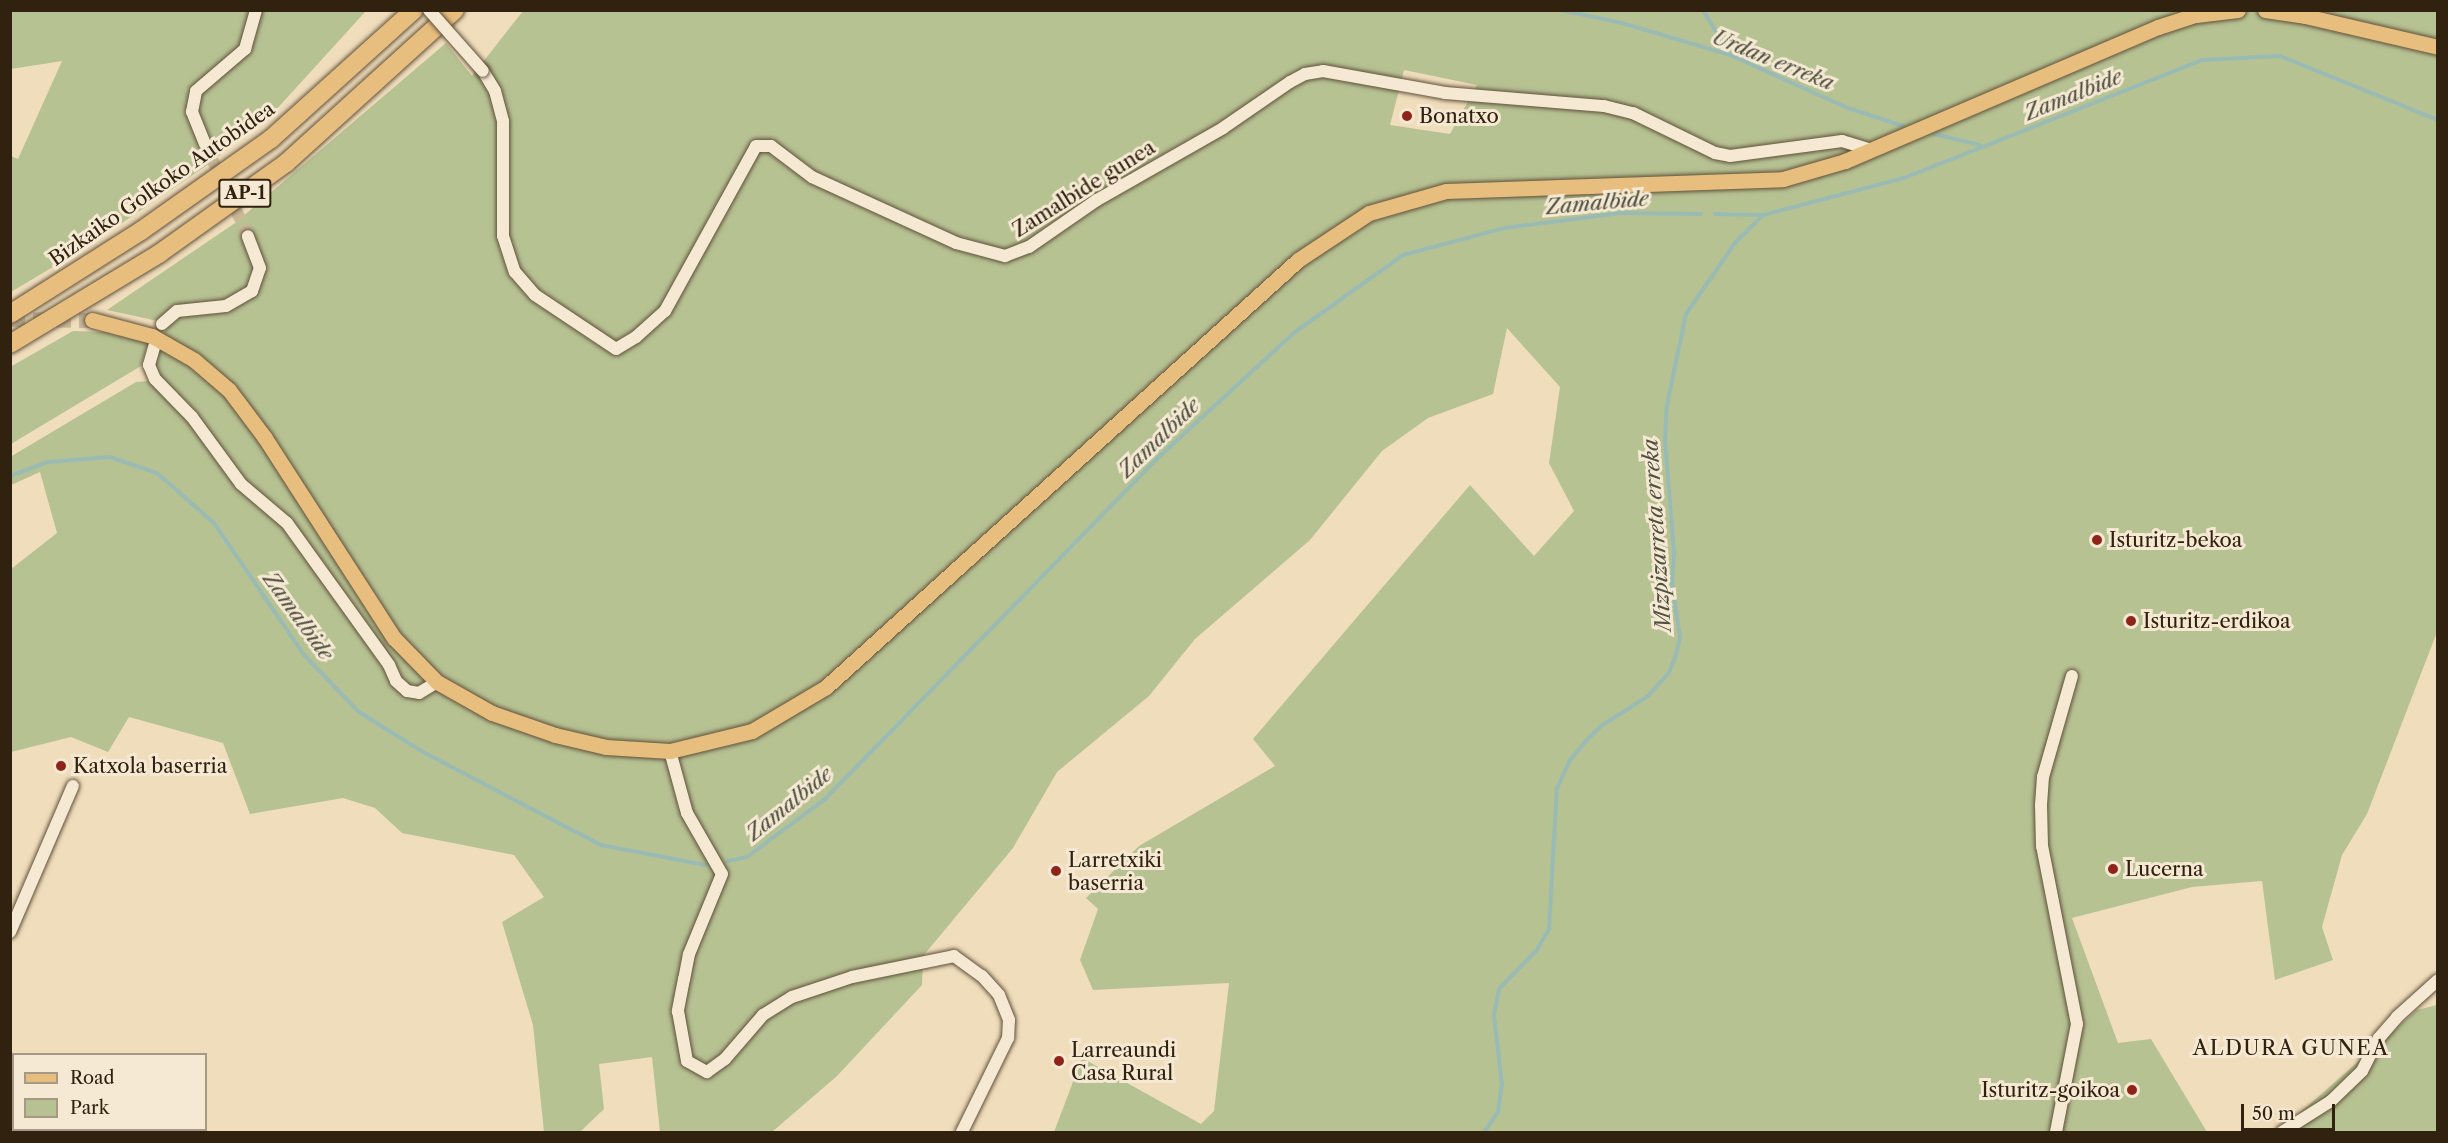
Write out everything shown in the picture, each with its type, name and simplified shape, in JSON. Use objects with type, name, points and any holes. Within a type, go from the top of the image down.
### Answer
[{"type":"highway","name":"Bizkaiko Golkoko Autobidea","points":[[10,314],[141,231],[272,139],[414,10]]},
{"type":"highway","name":"AP-1","points":[[10,344],[160,254],[286,164],[455,10]]},
{"type":"main road","points":[[92,320],[152,336],[194,360],[229,390],[265,438],[394,638],[437,682],[492,713],[555,735],[606,747],[670,751],[752,731],[826,687],[1298,260],[1369,213],[1411,198],[1455,190],[1784,179],[1871,150],[2138,35],[2196,15],[2238,10]]},
{"type":"main road","points":[[2265,10],[2438,47]]},
{"type":"street","points":[[205,144],[192,112],[196,91],[245,49],[256,10]]},
{"type":"street","name":"Zamalbide gunea","points":[[429,10],[483,70],[495,91],[503,121],[503,236],[515,272],[543,302],[616,349],[636,337],[665,311],[756,146],[771,146],[812,177],[956,243],[1005,256],[1029,247],[1097,200],[1223,128],[1290,82],[1305,74],[1323,71],[1343,72],[1445,93],[1484,93],[1604,106],[1642,116],[1715,153],[1730,156],[1842,141],[1871,150]]},
{"type":"street","points":[[162,324],[169,316],[188,307],[226,306],[252,291],[260,268],[248,236]]},
{"type":"street","points":[[155,344],[149,365],[155,379],[192,417],[241,484],[287,523],[389,665],[396,681],[406,691],[419,693],[437,682]]},
{"type":"street","points":[[2056,1132],[2077,1023],[2042,846],[2041,805],[2043,777],[2072,676]]},
{"type":"street","points":[[670,751],[687,813],[722,874],[689,954],[678,1011],[687,1061],[707,1072],[725,1059],[763,1015],[792,997],[852,976],[954,957],[982,976],[999,995],[1009,1020],[1008,1038],[962,1132]]},
{"type":"street","points":[[10,932],[73,786]]},
{"type":"street","points":[[2282,1132],[2331,1101],[2362,1071],[2379,1038],[2397,1017],[2438,980]]},
{"type":"green space","points":[[11,11],[249,11],[247,30],[259,11],[366,11],[274,112],[206,166],[85,248],[11,292],[11,156],[18,159],[62,61],[11,69]]},
{"type":"green space","points":[[523,11],[2437,11],[2437,632],[2367,814],[2342,855],[2322,927],[2333,960],[2275,980],[2262,881],[2192,887],[2072,918],[2118,1043],[2151,1039],[2207,1132],[1054,1132],[1082,1058],[1201,1124],[1214,1111],[1229,983],[1093,990],[1080,960],[1098,909],[1086,898],[1139,846],[1275,766],[1253,739],[1470,485],[1534,556],[1574,511],[1549,463],[1560,387],[1507,328],[1493,394],[1428,418],[1382,451],[1310,540],[1195,639],[1149,696],[1057,772],[1013,848],[923,956],[922,985],[837,1076],[772,1132],[660,1132],[652,1057],[599,1064],[604,1109],[580,1132],[544,1132],[533,1025],[502,922],[544,897],[514,855],[402,833],[375,808],[343,798],[250,814],[223,743],[129,717],[108,752],[71,737],[11,752],[11,569],[57,533],[40,472],[11,485],[10,457],[136,382],[149,381],[167,323],[107,310],[235,223],[446,43],[472,76]],"holes":[[[1404,70],[1477,85],[1450,134],[1390,125]]]},
{"type":"green space","points":[[73,331],[104,332],[148,343],[141,366],[11,444],[10,367]]},
{"type":"green space","points":[[2437,1005],[2437,1132],[2278,1132],[2417,1010]]},
{"type":"waterway","name":"Urdan erreka","points":[[1560,10],[1622,23],[1730,55],[1848,108],[1903,126]]},
{"type":"waterway","points":[[1703,10],[1730,55]]},
{"type":"waterway","name":"Zamalbide","points":[[1715,214],[1763,215],[1904,178],[2202,60],[2280,56],[2438,120]]},
{"type":"waterway","name":"Urdan erreka","points":[[1934,134],[1980,145]]},
{"type":"waterway","name":"Zamalbide","points":[[728,861],[747,857],[825,799],[1159,457],[1295,332],[1403,255],[1505,228],[1621,213],[1701,214]]},
{"type":"waterway","name":"Mizpizarreta erreka","points":[[1484,1132],[1498,1112],[1502,1085],[1494,1015],[1499,989],[1536,951],[1549,929],[1557,788],[1570,760],[1585,742],[1601,726],[1648,696],[1669,673],[1676,655],[1680,637],[1672,584],[1674,552],[1665,439],[1667,405],[1686,314],[1735,243],[1763,215]]},
{"type":"waterway","name":"Zamalbide","points":[[10,476],[48,462],[110,457],[157,473],[214,523],[304,655],[359,712],[423,752],[601,845],[705,865]]},
{"type":"tunnel","points":[[205,144],[248,236]]},
{"type":"tunnel","points":[[10,319],[92,320]]},
{"type":"place","name":"Bonatxo","points":[[1407,116]]},
{"type":"place","name":"Isturitz-bekoa","points":[[2097,540]]},
{"type":"place","name":"Isturitz-erdikoa","points":[[2131,621]]},
{"type":"place","name":"Katxola baserria","points":[[61,766]]},
{"type":"place","name":"Lucerna","points":[[2113,869]]},
{"type":"place","name":"Larretxiki baserria","points":[[1056,871]]},
{"type":"place","name":"Larreaundi Casa Rural","points":[[1059,1061]]},
{"type":"place","name":"Isturitz-goikoa","points":[[2132,1090]]},
{"type":"district","name":"ALDURA GUNEA","points":[[2291,1048]]}]
